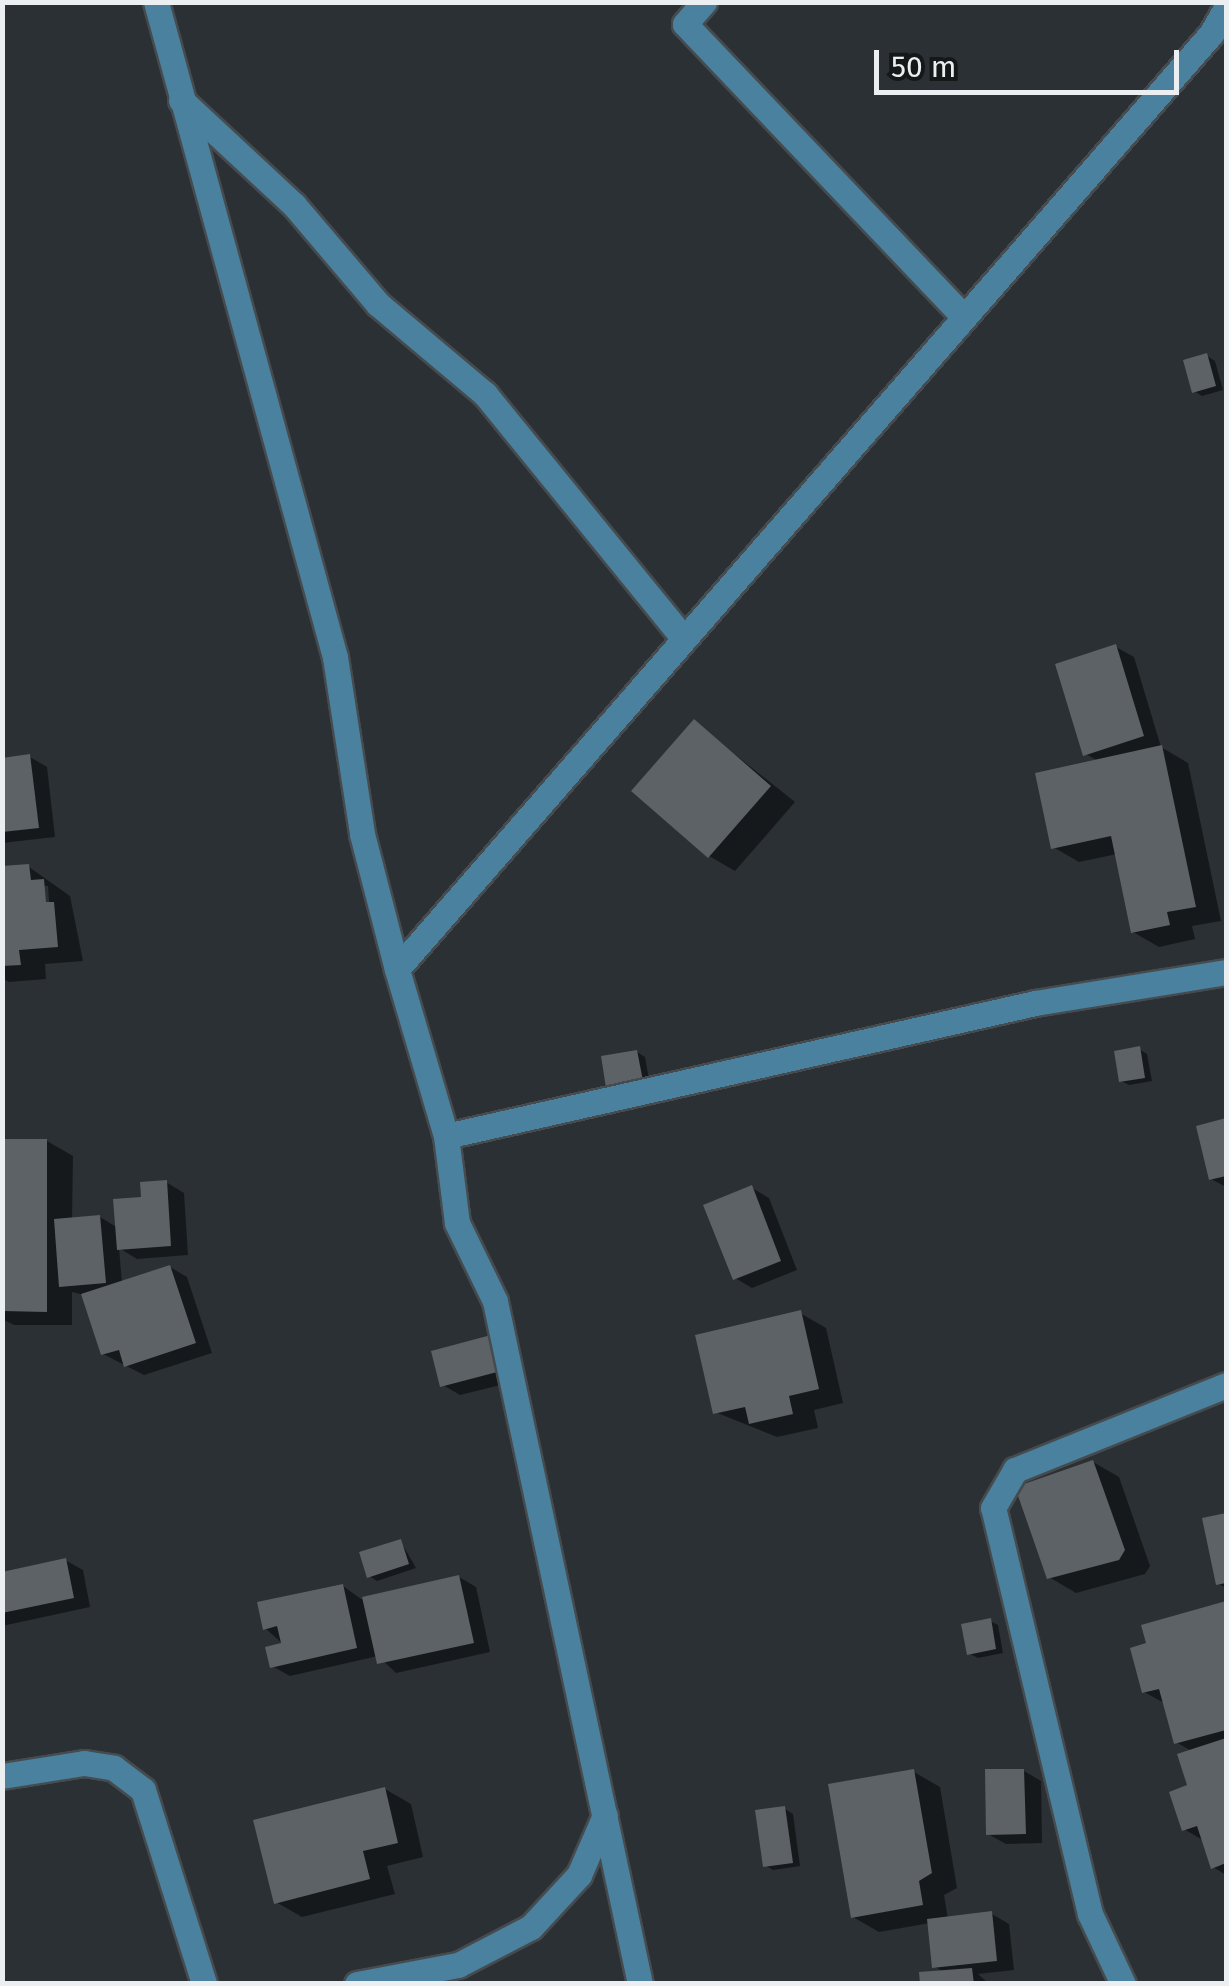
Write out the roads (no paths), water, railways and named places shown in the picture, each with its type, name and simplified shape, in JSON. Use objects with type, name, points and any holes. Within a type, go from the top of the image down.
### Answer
[{"type":"street","points":[[156,2],[335,657],[362,834],[446,1136],[458,1223],[495,1301],[525,1468],[640,1984]]},
{"type":"street","points":[[704,2],[685,24],[964,316]]},
{"type":"street","points":[[397,969],[964,316],[1219,38],[1226,8]]},
{"type":"street","points":[[180,100],[294,205],[378,304],[485,394],[683,638]]},
{"type":"street","points":[[446,1136],[1035,1003],[1226,972]]},
{"type":"street","points":[[1123,1984],[1090,1914],[992,1508],[1015,1470],[1226,1385]]},
{"type":"street","points":[[2,1776],[84,1763],[114,1768],[143,1790],[204,1984]]},
{"type":"street","points":[[357,1984],[458,1964],[531,1926],[579,1874],[605,1815]]}]
